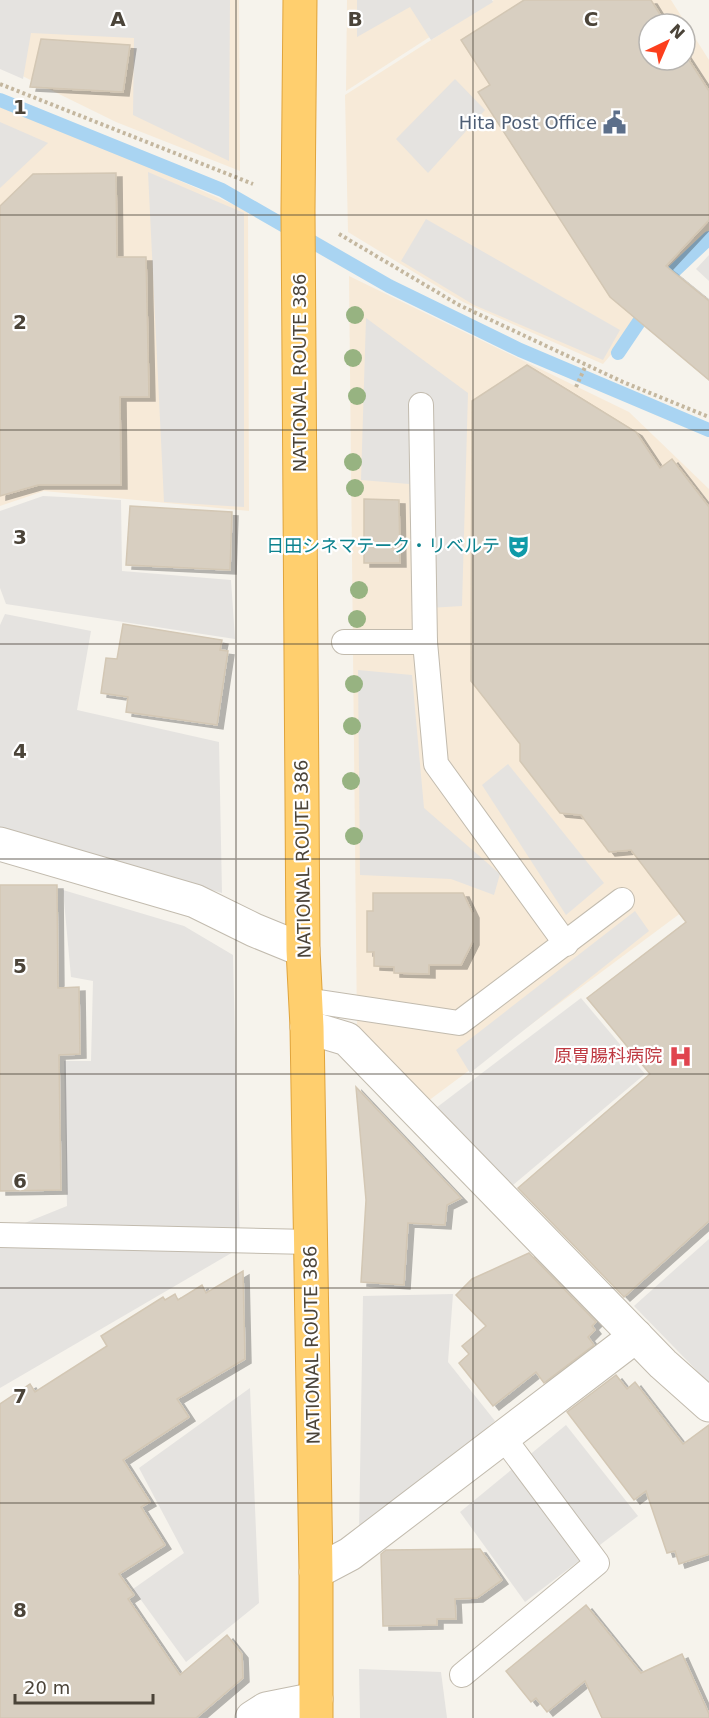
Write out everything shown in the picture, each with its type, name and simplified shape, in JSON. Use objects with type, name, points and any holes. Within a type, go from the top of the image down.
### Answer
[{"type":"highway","name":"NATIONAL ROUTE 386","points":[[300,0],[298,210],[303,950],[316,1572],[316,1708]]},
{"type":"street","points":[[0,844],[195,901],[254,930],[303,950]]},
{"type":"street","points":[[306,1013],[347,1039],[663,1364],[709,1405]]},
{"type":"street","points":[[316,1572],[350,1554],[636,1336]]},
{"type":"street","points":[[252,1718],[266,1709],[316,1708]]},
{"type":"lane","points":[[421,405],[425,642],[436,764],[566,944]]},
{"type":"lane","points":[[344,642],[425,642]]},
{"type":"lane","points":[[306,1013],[459,1023],[622,900]]},
{"type":"lane","points":[[0,1235],[310,1242]]},
{"type":"lane","points":[[462,1675],[597,1563],[503,1437]]},
{"type":"path","points":[[0,84],[253,183]]},
{"type":"path","points":[[339,234],[459,305],[586,366],[709,417]]},
{"type":"path","points":[[576,387],[586,366]]},
{"type":"shaded area","points":[[0,0],[239,0],[240,171],[116,122],[0,65]]},
{"type":"shaded area","points":[[0,0],[230,0],[229,161],[133,115],[134,38],[31,33],[23,79],[0,69]]},
{"type":"shaded area","points":[[347,0],[487,0],[346,91]]},
{"type":"shaded area","points":[[357,0],[492,0],[493,2],[431,40],[410,7],[357,37]]},
{"type":"shaded area","points":[[494,0],[671,0],[679,12],[637,12],[637,72],[697,72],[697,41],[709,60],[709,240],[603,364],[463,302],[348,232],[345,95]]},
{"type":"shaded area","points":[[455,79],[485,110],[428,173],[396,139]]},
{"type":"shaded area","points":[[0,107],[124,156],[248,211],[249,511],[44,491],[0,506]]},
{"type":"shaded area","points":[[0,122],[48,143],[0,188]]},
{"type":"shaded area","points":[[148,172],[244,213],[244,507],[164,502]]},
{"type":"shaded area","points":[[426,219],[620,330],[603,360],[474,305],[401,261]]},
{"type":"shaded area","points":[[709,255],[709,281],[696,269]]},
{"type":"shaded area","points":[[349,276],[629,412],[709,489],[709,892],[424,1104],[357,1029]]},
{"type":"shaded area","points":[[366,318],[468,393],[462,606],[412,609],[409,484],[361,480]]},
{"type":"shaded area","points":[[43,496],[121,500],[122,571],[231,580],[235,639],[6,604],[0,588],[0,511]]},
{"type":"shaded area","points":[[5,614],[91,631],[77,710],[219,742],[222,893],[0,828],[0,625]]},
{"type":"shaded area","points":[[358,670],[412,675],[424,808],[500,874],[494,895],[451,879],[360,875]]},
{"type":"shaded area","points":[[508,764],[604,883],[566,915],[482,785]]},
{"type":"shaded area","points":[[63,890],[184,926],[233,955],[240,1248],[0,1388],[0,1233],[67,1206],[64,1061],[91,1061],[93,981],[71,977]]},
{"type":"shaded area","points":[[635,911],[649,931],[470,1073],[456,1050]]},
{"type":"shaded area","points":[[581,998],[645,1074],[507,1190],[432,1111]]},
{"type":"shaded area","points":[[709,1239],[709,1383],[634,1306]]},
{"type":"shaded area","points":[[453,1294],[448,1362],[495,1421],[359,1534],[363,1296]]},
{"type":"shaded area","points":[[250,1388],[259,1603],[186,1662],[133,1589],[184,1553],[139,1468]]},
{"type":"shaded area","points":[[566,1425],[638,1516],[525,1602],[460,1512]]},
{"type":"shaded area","points":[[359,1669],[441,1672],[447,1718],[360,1718]]},
{"type":"building","points":[[524,0],[651,0],[658,12],[637,12],[637,72],[697,72],[709,91],[709,220],[666,266],[709,301],[709,380],[610,297],[478,92],[490,85],[461,40]]},
{"type":"building","points":[[41,39],[130,45],[123,92],[30,87]]},
{"type":"building","points":[[116,173],[117,257],[146,257],[149,397],[120,397],[121,485],[38,485],[0,496],[0,206],[33,174]]},
{"type":"building","points":[[527,365],[636,432],[660,468],[672,459],[709,507],[709,1221],[624,1297],[518,1188],[650,1074],[587,998],[686,922],[631,850],[609,852],[581,815],[560,813],[520,761],[520,744],[471,681],[472,401]]},
{"type":"building","points":[[364,499],[399,500],[400,563],[364,563]]},
{"type":"building","points":[[130,506],[232,512],[230,570],[126,565]]},
{"type":"building","points":[[123,624],[222,640],[220,650],[228,651],[217,725],[126,712],[128,697],[101,693],[106,658],[117,659]]},
{"type":"building","points":[[0,885],[57,885],[58,988],[79,987],[80,1054],[59,1055],[61,1190],[0,1191]]},
{"type":"building","points":[[373,893],[463,893],[473,914],[473,941],[461,965],[429,965],[429,974],[394,973],[394,967],[374,966],[374,952],[367,952],[367,911],[373,911]]},
{"type":"building","points":[[356,1087],[461,1198],[447,1205],[445,1225],[408,1223],[404,1285],[361,1282],[366,1200]]},
{"type":"building","points":[[529,1253],[596,1322],[592,1326],[595,1330],[588,1337],[594,1345],[544,1383],[536,1372],[493,1406],[459,1363],[469,1354],[462,1346],[486,1326],[456,1295],[472,1279]]},
{"type":"building","points":[[243,1271],[245,1359],[177,1399],[189,1417],[123,1460],[150,1502],[141,1507],[165,1545],[119,1574],[134,1595],[128,1599],[180,1675],[227,1635],[242,1654],[243,1678],[196,1718],[0,1718],[0,1404],[30,1384],[35,1392],[107,1346],[101,1336],[163,1297],[165,1300],[175,1294],[178,1300],[202,1285],[206,1293]]},
{"type":"building","points":[[616,1375],[627,1389],[635,1382],[683,1444],[709,1425],[709,1554],[679,1564],[675,1551],[667,1553],[646,1491],[634,1500],[567,1412]]},
{"type":"building","points":[[480,1549],[502,1580],[477,1598],[455,1599],[456,1619],[437,1619],[437,1625],[383,1626],[381,1554],[386,1550]]},
{"type":"building","points":[[586,1605],[641,1673],[682,1654],[709,1718],[602,1718],[585,1681],[547,1712],[536,1698],[531,1702],[506,1671]]},
{"type":"waterway","points":[[0,100],[222,190],[389,286],[520,350],[709,430]]},
{"type":"waterway","points":[[663,286],[671,274],[709,238]]},
{"type":"waterway","points":[[618,353],[649,307]]},
{"type":"place","name":"Hita Post Office","points":[[615,123]]},
{"type":"place","name":"日田シネマテーク・リベルテ","points":[[518,546]]},
{"type":"place","name":"原胃腸科病院","points":[[680,1056]]}]
